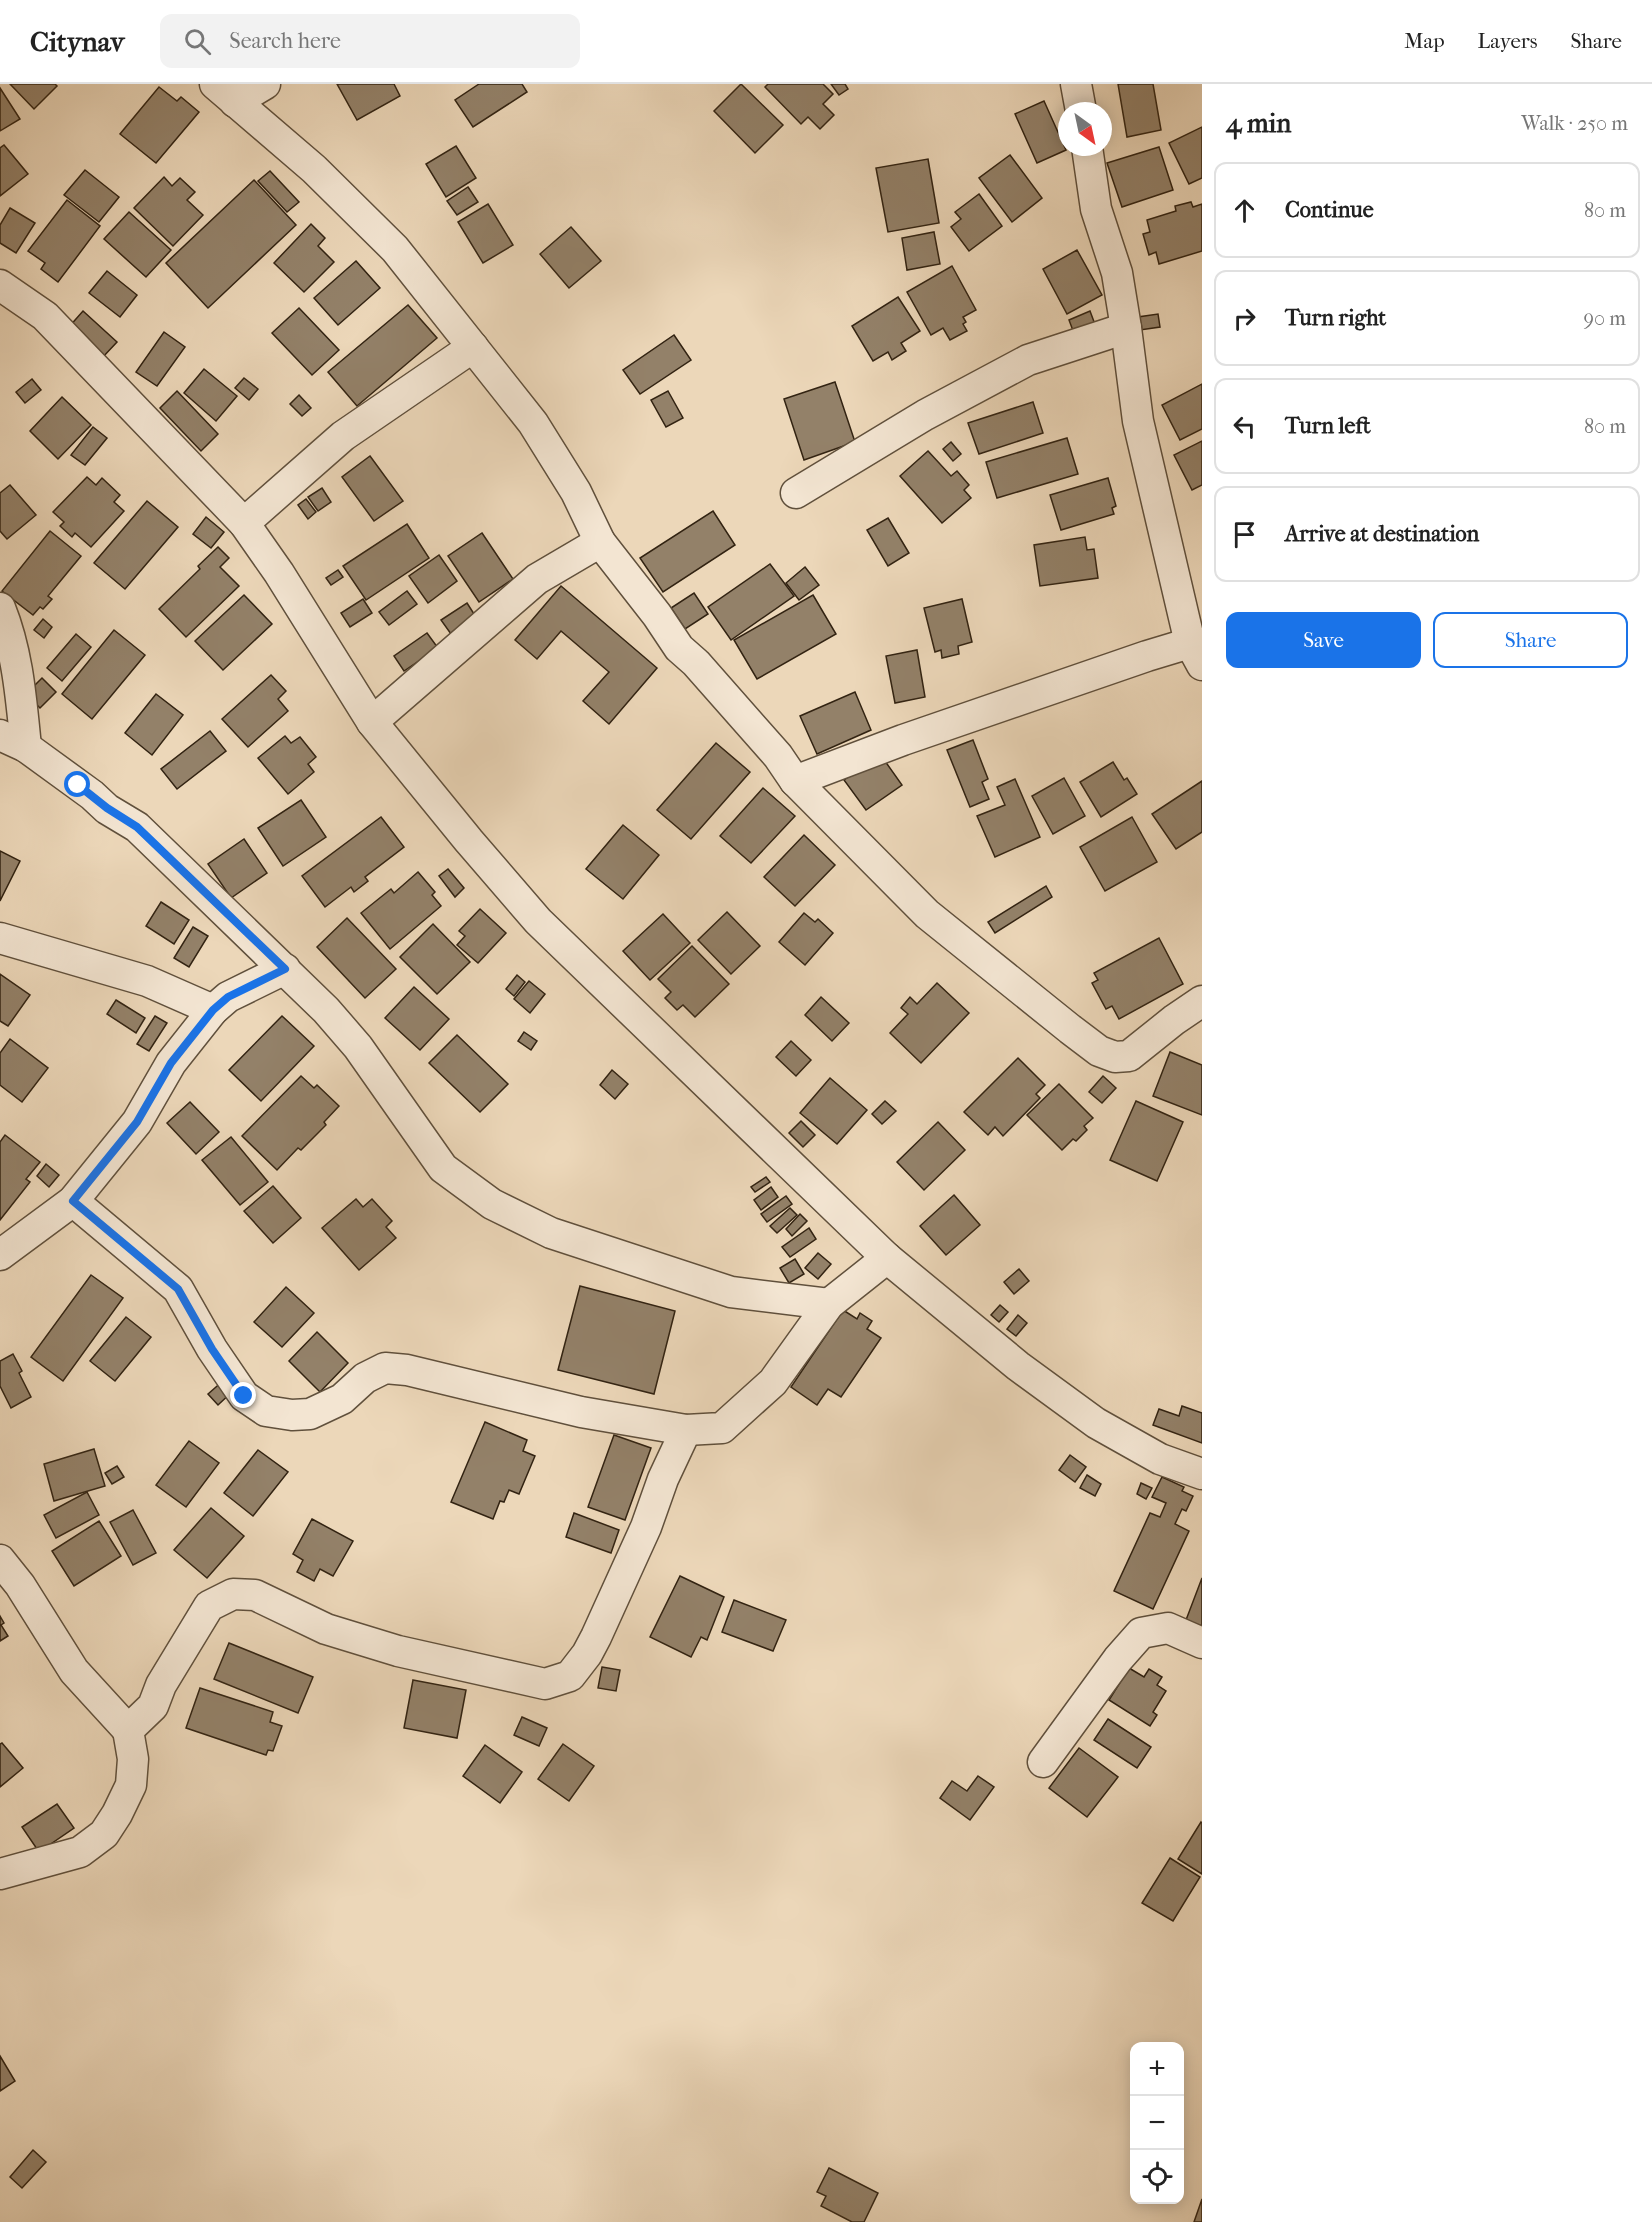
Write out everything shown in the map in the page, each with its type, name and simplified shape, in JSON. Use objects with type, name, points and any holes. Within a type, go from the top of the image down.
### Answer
[{"type":"street","points":[[225,93],[265,84]]},
{"type":"street","points":[[1077,84],[1080,102]]},
{"type":"street","points":[[225,93],[314,169],[395,249],[533,423],[576,492],[600,542],[680,648],[778,756],[795,781],[927,914],[1070,1029],[1099,1051],[1115,1057],[1129,1056],[1202,1001]]},
{"type":"street","points":[[795,781],[903,740],[1147,656],[1196,654],[1138,420],[1117,273],[1096,209],[1088,156]]},
{"type":"street","points":[[0,285],[45,316],[244,523],[279,573],[372,722],[538,921],[887,1258],[1018,1366],[1096,1423],[1160,1459],[1202,1474]]},
{"type":"street","points":[[796,493],[925,415],[1028,360],[1126,328]]},
{"type":"street","points":[[244,523],[342,436],[473,347]]},
{"type":"street","points":[[372,722],[537,579],[600,542]]},
{"type":"street","points":[[0,608],[11,635],[19,677],[13,741],[137,827],[285,969],[326,1010],[358,1047],[443,1168],[492,1204],[551,1233],[731,1292],[829,1304]]},
{"type":"street","points":[[0,938],[147,981],[213,1010]]},
{"type":"street","points":[[0,1255],[73,1201],[137,1122],[171,1063],[213,1010],[228,997],[285,969]]},
{"type":"street","points":[[73,1201],[178,1289],[212,1349],[244,1396],[266,1411],[292,1414],[309,1414],[342,1399],[365,1378],[385,1368],[407,1370],[580,1412],[686,1430],[722,1428],[773,1382],[829,1304],[887,1258]]},
{"type":"street","points":[[128,1730],[153,1706],[161,1685],[208,1606],[233,1594],[255,1595],[326,1629],[398,1651],[545,1684],[570,1676],[587,1654],[596,1637],[646,1527],[663,1479],[686,1430]]},
{"type":"street","points":[[0,1560],[20,1586],[74,1671],[128,1730],[133,1759],[131,1785],[117,1815],[104,1834],[80,1852],[0,1874]]},
{"type":"street","points":[[1042,1762],[1118,1659],[1141,1634],[1168,1628],[1202,1643]]},
{"type":"building","points":[[10,84],[55,84],[57,86],[34,109]]},
{"type":"building","points":[[337,84],[394,84],[400,96],[357,120]]},
{"type":"building","points":[[479,84],[522,84],[527,92],[473,127],[455,100]]},
{"type":"building","points":[[741,84],[783,125],[755,153],[714,111]]},
{"type":"building","points":[[768,84],[823,84],[833,94],[823,104],[834,115],[820,129],[808,117],[801,124],[765,87]]},
{"type":"building","points":[[831,84],[845,84],[848,89],[839,95]]},
{"type":"building","points":[[1118,84],[1153,84],[1161,130],[1127,137]]},
{"type":"building","points":[[159,87],[177,101],[181,97],[199,112],[156,163],[120,134]]},
{"type":"building","points":[[0,88],[20,119],[0,131]]},
{"type":"building","points":[[1044,101],[1058,132],[1058,154],[1037,163],[1015,114]]},
{"type":"building","points":[[1202,127],[1202,178],[1189,184],[1169,143]]},
{"type":"building","points":[[4,145],[28,174],[0,196],[0,148]]},
{"type":"building","points":[[456,146],[476,178],[446,197],[426,164]]},
{"type":"building","points":[[1159,147],[1173,190],[1122,207],[1107,163]]},
{"type":"building","points":[[1010,155],[1042,198],[1012,222],[979,178]]},
{"type":"building","points":[[928,159],[939,223],[888,232],[876,168]]},
{"type":"building","points":[[85,170],[119,197],[99,222],[64,195]]},
{"type":"building","points":[[270,171],[299,202],[287,212],[258,181]]},
{"type":"building","points":[[164,177],[172,186],[180,178],[195,192],[187,200],[203,215],[173,246],[134,208]]},
{"type":"building","points":[[254,180],[296,225],[208,308],[166,263]]},
{"type":"building","points":[[468,187],[478,202],[457,215],[447,201]]},
{"type":"building","points":[[979,194],[1002,226],[969,251],[951,227],[961,219],[955,212]]},
{"type":"building","points":[[67,200],[100,226],[58,282],[41,269],[45,263],[28,251]]},
{"type":"building","points":[[1191,202],[1193,207],[1202,204],[1202,251],[1159,264],[1156,252],[1149,255],[1143,234],[1150,232],[1147,220],[1176,211],[1175,206]]},
{"type":"building","points":[[488,204],[513,245],[483,263],[458,222]]},
{"type":"building","points":[[10,208],[35,223],[16,253],[0,243],[0,225]]},
{"type":"building","points":[[129,212],[171,250],[146,277],[104,239]]},
{"type":"building","points":[[311,224],[325,238],[318,246],[334,262],[304,292],[274,263]]},
{"type":"building","points":[[571,227],[601,261],[569,288],[540,254]]},
{"type":"building","points":[[934,232],[940,264],[907,270],[902,238]]},
{"type":"building","points":[[1077,250],[1102,295],[1067,314],[1043,269]]},
{"type":"building","points":[[356,261],[380,288],[338,325],[314,298]]},
{"type":"building","points":[[952,266],[976,310],[963,317],[966,322],[963,324],[967,331],[950,340],[943,328],[931,335],[907,292]]},
{"type":"building","points":[[107,271],[137,295],[120,317],[89,293]]},
{"type":"building","points":[[898,297],[920,331],[901,343],[906,351],[892,360],[888,352],[873,361],[852,326]]},
{"type":"building","points":[[408,305],[437,338],[357,406],[328,372]]},
{"type":"building","points":[[299,308],[339,350],[312,375],[272,333]]},
{"type":"building","points":[[83,311],[117,342],[102,358],[68,328]]},
{"type":"building","points":[[1090,311],[1096,327],[1075,336],[1069,320]]},
{"type":"building","points":[[1158,314],[1160,327],[1140,330],[1138,317]]},
{"type":"building","points":[[164,332],[185,347],[157,386],[136,372]]},
{"type":"building","points":[[674,335],[691,360],[640,394],[623,370]]},
{"type":"building","points":[[204,369],[237,396],[216,421],[184,393]]},
{"type":"building","points":[[244,378],[258,389],[249,400],[235,388]]},
{"type":"building","points":[[32,379],[41,390],[25,403],[16,392]]},
{"type":"building","points":[[835,382],[855,442],[804,460],[784,399]]},
{"type":"building","points":[[1202,384],[1202,429],[1180,440],[1162,405]]},
{"type":"building","points":[[177,391],[218,434],[201,451],[160,408]]},
{"type":"building","points":[[668,391],[683,418],[666,427],[651,400]]},
{"type":"building","points":[[299,395],[311,408],[302,416],[290,404]]},
{"type":"building","points":[[62,397],[91,425],[58,459],[30,431]]},
{"type":"building","points":[[1033,402],[1043,433],[979,454],[968,423]]},
{"type":"building","points":[[93,427],[107,438],[85,465],[71,455]]},
{"type":"building","points":[[1067,438],[1078,474],[997,498],[986,462]]},
{"type":"building","points":[[1202,441],[1202,485],[1192,490],[1174,455]]},
{"type":"building","points":[[951,442],[961,454],[953,461],[943,449]]},
{"type":"building","points":[[928,451],[951,476],[957,471],[969,485],[964,490],[971,498],[942,523],[900,476]]},
{"type":"building","points":[[370,456],[403,501],[374,521],[342,477]]},
{"type":"building","points":[[87,477],[96,485],[102,478],[120,495],[114,502],[124,511],[91,547],[75,533],[72,537],[60,526],[64,522],[53,512]]},
{"type":"building","points":[[1108,478],[1116,506],[1112,508],[1114,514],[1061,530],[1050,495]]},
{"type":"building","points":[[10,485],[36,515],[7,539],[0,531],[0,493]]},
{"type":"building","points":[[322,488],[331,502],[318,511],[308,497]]},
{"type":"building","points":[[306,499],[316,512],[308,519],[298,505]]},
{"type":"building","points":[[147,501],[178,527],[125,589],[94,563]]},
{"type":"building","points":[[713,511],[735,545],[663,592],[640,558]]},
{"type":"building","points":[[206,517],[224,532],[211,548],[193,534]]},
{"type":"building","points":[[888,518],[909,553],[888,566],[867,530]]},
{"type":"building","points":[[407,524],[429,558],[366,600],[343,566]]},
{"type":"building","points":[[50,531],[81,556],[48,596],[52,599],[43,609],[40,607],[33,615],[2,591]]},
{"type":"building","points":[[482,533],[513,579],[479,602],[448,556]]},
{"type":"building","points":[[1085,537],[1087,550],[1094,549],[1098,578],[1040,586],[1034,545]]},
{"type":"building","points":[[218,547],[229,558],[220,567],[239,586],[186,637],[159,609],[200,569],[198,566]]},
{"type":"building","points":[[439,555],[457,581],[428,603],[409,576]]},
{"type":"building","points":[[770,564],[794,596],[731,640],[708,607]]},
{"type":"building","points":[[805,567],[819,585],[799,600],[786,583]]},
{"type":"building","points":[[338,570],[343,577],[331,585],[326,578]]},
{"type":"building","points":[[561,586],[657,668],[609,724],[583,701],[609,672],[561,631],[537,659],[515,640]]},
{"type":"building","points":[[407,591],[417,604],[389,625],[379,612]]},
{"type":"building","points":[[694,593],[708,614],[685,629],[671,608]]},
{"type":"building","points":[[244,595],[272,624],[223,670],[195,641]]},
{"type":"building","points":[[813,595],[836,634],[757,679],[734,640]]},
{"type":"building","points":[[363,599],[372,613],[350,627],[341,613]]},
{"type":"building","points":[[962,599],[972,642],[958,646],[959,654],[942,658],[941,650],[935,652],[924,608]]},
{"type":"building","points":[[467,603],[476,617],[451,634],[441,620]]},
{"type":"building","points":[[43,619],[52,627],[44,638],[34,630]]},
{"type":"building","points":[[114,630],[145,655],[92,719],[62,694]]},
{"type":"building","points":[[427,633],[438,648],[404,671],[394,656]]},
{"type":"building","points":[[76,634],[91,647],[62,681],[47,668]]},
{"type":"building","points":[[917,650],[925,697],[895,703],[886,656]]},
{"type":"building","points":[[271,675],[286,691],[278,699],[288,711],[248,747],[222,719]]},
{"type":"building","points":[[42,678],[56,692],[40,708],[26,694]]},
{"type":"building","points":[[855,692],[871,730],[817,754],[800,716]]},
{"type":"building","points":[[156,694],[183,715],[152,755],[125,733]]},
{"type":"building","points":[[210,731],[226,751],[177,789],[161,769]]},
{"type":"building","points":[[285,736],[291,743],[300,737],[316,757],[308,764],[314,772],[288,794],[258,758]]},
{"type":"building","points":[[973,740],[988,779],[982,782],[989,799],[970,807],[947,750]]},
{"type":"building","points":[[716,743],[750,772],[691,839],[657,810]]},
{"type":"building","points":[[880,754],[902,785],[866,810],[844,780]]},
{"type":"building","points":[[1113,762],[1124,780],[1127,778],[1137,794],[1101,817],[1080,782]]},
{"type":"building","points":[[1064,778],[1085,816],[1053,834],[1032,796]]},
{"type":"building","points":[[1015,779],[1040,837],[995,857],[977,816],[1005,805],[997,787]]},
{"type":"building","points":[[1202,781],[1202,832],[1176,849],[1152,814]]},
{"type":"building","points":[[763,788],[795,816],[751,863],[720,836]]},
{"type":"building","points":[[301,800],[326,837],[283,866],[258,828]]},
{"type":"building","points":[[381,817],[404,847],[365,877],[368,881],[354,892],[351,887],[325,907],[302,876]]},
{"type":"building","points":[[1132,817],[1157,862],[1105,891],[1080,847]]},
{"type":"building","points":[[623,825],[659,855],[623,899],[586,869]]},
{"type":"building","points":[[804,835],[835,865],[795,906],[764,877]]},
{"type":"building","points":[[244,839],[267,873],[231,898],[208,864]]},
{"type":"building","points":[[0,851],[20,861],[0,901]]},
{"type":"building","points":[[448,869],[464,888],[455,897],[439,876]]},
{"type":"building","points":[[418,872],[435,892],[432,895],[441,906],[390,949],[361,913],[391,889],[394,893]]},
{"type":"building","points":[[1046,886],[1052,897],[995,933],[988,922]]},
{"type":"building","points":[[161,902],[189,920],[174,944],[146,926]]},
{"type":"building","points":[[480,909],[506,933],[478,963],[457,945],[465,936],[459,931]]},
{"type":"building","points":[[727,912],[760,946],[731,974],[698,940]]},
{"type":"building","points":[[804,913],[815,922],[818,919],[833,933],[805,965],[779,942]]},
{"type":"building","points":[[663,914],[690,943],[650,980],[623,951]]},
{"type":"building","points":[[347,918],[396,969],[365,998],[317,947]]},
{"type":"building","points":[[433,924],[470,962],[437,994],[400,957]]},
{"type":"building","points":[[193,927],[208,936],[189,967],[174,958]]},
{"type":"building","points":[[1159,938],[1183,984],[1119,1019],[1112,1006],[1106,1009],[1092,983],[1098,980],[1094,973]]},
{"type":"building","points":[[692,946],[729,984],[695,1017],[683,1005],[677,1010],[665,998],[671,992],[658,979]]},
{"type":"building","points":[[0,974],[30,995],[8,1026],[0,1021]]},
{"type":"building","points":[[517,975],[525,982],[514,996],[506,989]]},
{"type":"building","points":[[529,981],[545,994],[530,1013],[514,999]]},
{"type":"building","points":[[937,983],[969,1013],[921,1063],[890,1033],[908,1014],[901,1008],[910,997],[917,1004]]},
{"type":"building","points":[[414,987],[449,1019],[420,1050],[385,1018]]},
{"type":"building","points":[[821,997],[849,1023],[832,1041],[805,1015]]},
{"type":"building","points":[[116,1000],[145,1018],[136,1033],[107,1014]]},
{"type":"building","points":[[155,1016],[167,1023],[149,1051],[137,1044]]},
{"type":"building","points":[[282,1016],[314,1046],[261,1101],[229,1070]]},
{"type":"building","points":[[524,1032],[537,1041],[531,1050],[518,1041]]},
{"type":"building","points":[[457,1035],[508,1084],[480,1112],[429,1063]]},
{"type":"building","points":[[10,1039],[48,1068],[22,1102],[0,1085],[0,1053]]},
{"type":"building","points":[[791,1041],[811,1060],[796,1076],[776,1057]]},
{"type":"building","points":[[1170,1052],[1202,1065],[1202,1115],[1153,1096]]},
{"type":"building","points":[[1018,1058],[1045,1085],[1036,1094],[1040,1098],[1003,1136],[995,1127],[988,1135],[964,1112]]},
{"type":"building","points":[[612,1070],[628,1084],[615,1099],[600,1085]]},
{"type":"building","points":[[301,1076],[314,1088],[317,1085],[339,1106],[324,1122],[326,1125],[301,1150],[298,1148],[277,1170],[242,1136]]},
{"type":"building","points":[[1103,1076],[1116,1088],[1102,1103],[1089,1092]]},
{"type":"building","points":[[830,1078],[867,1110],[837,1144],[800,1113]]},
{"type":"building","points":[[1059,1084],[1093,1118],[1084,1126],[1087,1130],[1062,1150],[1027,1115]]},
{"type":"building","points":[[885,1101],[896,1111],[882,1124],[872,1114]]},
{"type":"building","points":[[1136,1101],[1183,1122],[1157,1181],[1110,1160]]},
{"type":"building","points":[[190,1102],[219,1132],[196,1154],[167,1123]]},
{"type":"building","points":[[801,1121],[815,1135],[803,1147],[789,1133]]},
{"type":"building","points":[[938,1122],[965,1150],[924,1190],[897,1162]]},
{"type":"building","points":[[5,1135],[40,1162],[26,1179],[30,1182],[0,1220],[0,1142]]},
{"type":"building","points":[[231,1137],[268,1182],[240,1205],[202,1160]]},
{"type":"building","points":[[46,1164],[59,1175],[49,1187],[37,1176]]},
{"type":"building","points":[[766,1177],[770,1182],[755,1192],[751,1187]]},
{"type":"building","points":[[273,1186],[301,1218],[273,1243],[244,1211]]},
{"type":"building","points":[[771,1187],[778,1197],[761,1210],[754,1200]]},
{"type":"building","points":[[954,1195],[980,1225],[946,1255],[920,1226]]},
{"type":"building","points":[[786,1196],[792,1204],[767,1222],[761,1214]]},
{"type":"building","points":[[356,1199],[363,1207],[372,1199],[392,1221],[386,1227],[396,1238],[359,1270],[322,1228]]},
{"type":"building","points":[[790,1208],[797,1215],[777,1233],[770,1226]]},
{"type":"building","points":[[800,1214],[807,1221],[792,1236],[786,1229]]},
{"type":"building","points":[[809,1228],[816,1239],[790,1257],[782,1247]]},
{"type":"building","points":[[818,1253],[831,1264],[818,1279],[805,1268]]},
{"type":"building","points":[[795,1259],[804,1274],[789,1283],[780,1268]]},
{"type":"building","points":[[1019,1269],[1029,1281],[1014,1294],[1004,1282]]},
{"type":"building","points":[[91,1275],[123,1298],[63,1381],[31,1357]]},
{"type":"building","points":[[580,1286],[675,1311],[654,1394],[558,1370]]},
{"type":"building","points":[[286,1287],[314,1313],[282,1347],[254,1322]]},
{"type":"building","points":[[1000,1305],[1008,1312],[999,1322],[991,1315]]},
{"type":"building","points":[[843,1310],[857,1319],[860,1313],[872,1321],[867,1329],[881,1338],[841,1397],[828,1389],[817,1405],[791,1387]]},
{"type":"building","points":[[1018,1315],[1027,1323],[1016,1336],[1007,1329]]},
{"type":"building","points":[[126,1317],[151,1337],[115,1381],[90,1361]]},
{"type":"building","points":[[317,1332],[348,1363],[320,1392],[289,1361]]},
{"type":"building","points":[[13,1354],[22,1371],[19,1373],[31,1397],[11,1408],[0,1386],[0,1361]]},
{"type":"building","points":[[224,1380],[234,1390],[218,1405],[208,1394]]},
{"type":"building","points":[[1182,1406],[1202,1413],[1202,1443],[1153,1425],[1159,1409],[1179,1416]]},
{"type":"building","points":[[485,1422],[527,1440],[523,1451],[535,1456],[519,1494],[509,1490],[504,1502],[500,1501],[493,1519],[451,1502]]},
{"type":"building","points":[[614,1435],[651,1448],[625,1520],[588,1507]]},
{"type":"building","points":[[189,1441],[219,1463],[186,1507],[156,1485]]},
{"type":"building","points":[[94,1449],[105,1486],[54,1501],[44,1464]]},
{"type":"building","points":[[258,1450],[288,1472],[253,1516],[224,1493]]},
{"type":"building","points":[[1070,1455],[1086,1467],[1075,1482],[1059,1470]]},
{"type":"building","points":[[117,1466],[124,1477],[112,1484],[105,1473]]},
{"type":"building","points":[[1087,1475],[1101,1484],[1095,1496],[1080,1488]]},
{"type":"building","points":[[1162,1477],[1184,1487],[1182,1491],[1193,1496],[1186,1511],[1182,1509],[1175,1524],[1189,1531],[1153,1609],[1114,1591],[1150,1513],[1160,1517],[1166,1503],[1152,1497]]},
{"type":"building","points":[[1141,1483],[1152,1488],[1146,1499],[1137,1494]]},
{"type":"building","points":[[87,1492],[99,1515],[56,1538],[44,1515]]},
{"type":"building","points":[[211,1508],[244,1536],[207,1578],[174,1550]]},
{"type":"building","points":[[133,1510],[156,1553],[133,1565],[110,1522]]},
{"type":"building","points":[[574,1513],[619,1530],[611,1553],[566,1537]]},
{"type":"building","points":[[312,1519],[353,1541],[333,1576],[320,1569],[314,1581],[297,1572],[303,1560],[293,1554]]},
{"type":"building","points":[[99,1521],[121,1556],[74,1586],[52,1551]]},
{"type":"building","points":[[680,1576],[724,1597],[707,1640],[701,1637],[691,1657],[650,1637]]},
{"type":"building","points":[[1202,1578],[1202,1626],[1186,1620]]},
{"type":"building","points":[[734,1600],[786,1620],[773,1651],[722,1632]]},
{"type":"building","points":[[0,1616],[4,1623],[1,1625],[8,1636],[0,1641]]},
{"type":"building","points":[[229,1643],[313,1677],[298,1713],[214,1679]]},
{"type":"building","points":[[602,1667],[620,1670],[616,1691],[598,1688]]},
{"type":"building","points":[[1129,1668],[1144,1677],[1149,1669],[1162,1677],[1157,1685],[1166,1691],[1153,1712],[1157,1715],[1150,1726],[1109,1700]]},
{"type":"building","points":[[413,1680],[466,1690],[457,1738],[404,1728]]},
{"type":"building","points":[[200,1688],[273,1712],[270,1722],[282,1726],[273,1751],[268,1750],[266,1755],[186,1728]]},
{"type":"building","points":[[522,1717],[547,1728],[539,1746],[514,1735]]},
{"type":"building","points":[[1108,1719],[1151,1747],[1137,1768],[1094,1740]]},
{"type":"building","points":[[2,1743],[23,1768],[0,1787],[0,1744]]},
{"type":"building","points":[[563,1744],[594,1766],[569,1801],[538,1779]]},
{"type":"building","points":[[485,1745],[522,1772],[500,1803],[463,1776]]},
{"type":"building","points":[[1079,1748],[1118,1777],[1087,1817],[1049,1788]]},
{"type":"building","points":[[978,1776],[994,1787],[970,1820],[940,1798],[952,1781],[967,1791]]},
{"type":"building","points":[[57,1804],[74,1828],[39,1852],[22,1827]]},
{"type":"building","points":[[1202,1823],[1202,1874],[1178,1859]]},
{"type":"building","points":[[1170,1858],[1200,1877],[1173,1921],[1142,1903]]},
{"type":"building","points":[[0,2056],[15,2081],[0,2091]]},
{"type":"building","points":[[33,2150],[46,2162],[22,2188],[10,2177]]},
{"type":"building","points":[[829,2168],[878,2193],[864,2222],[852,2222],[821,2206],[826,2196],[817,2192]]},
{"type":"building","points":[[1202,2199],[1202,2222],[1194,2222]]},
{"type":"route","points":[[78,785],[107,808],[137,827],[285,969],[228,997],[213,1010],[171,1063],[137,1122],[73,1201],[178,1289],[212,1349],[244,1396]]}]
